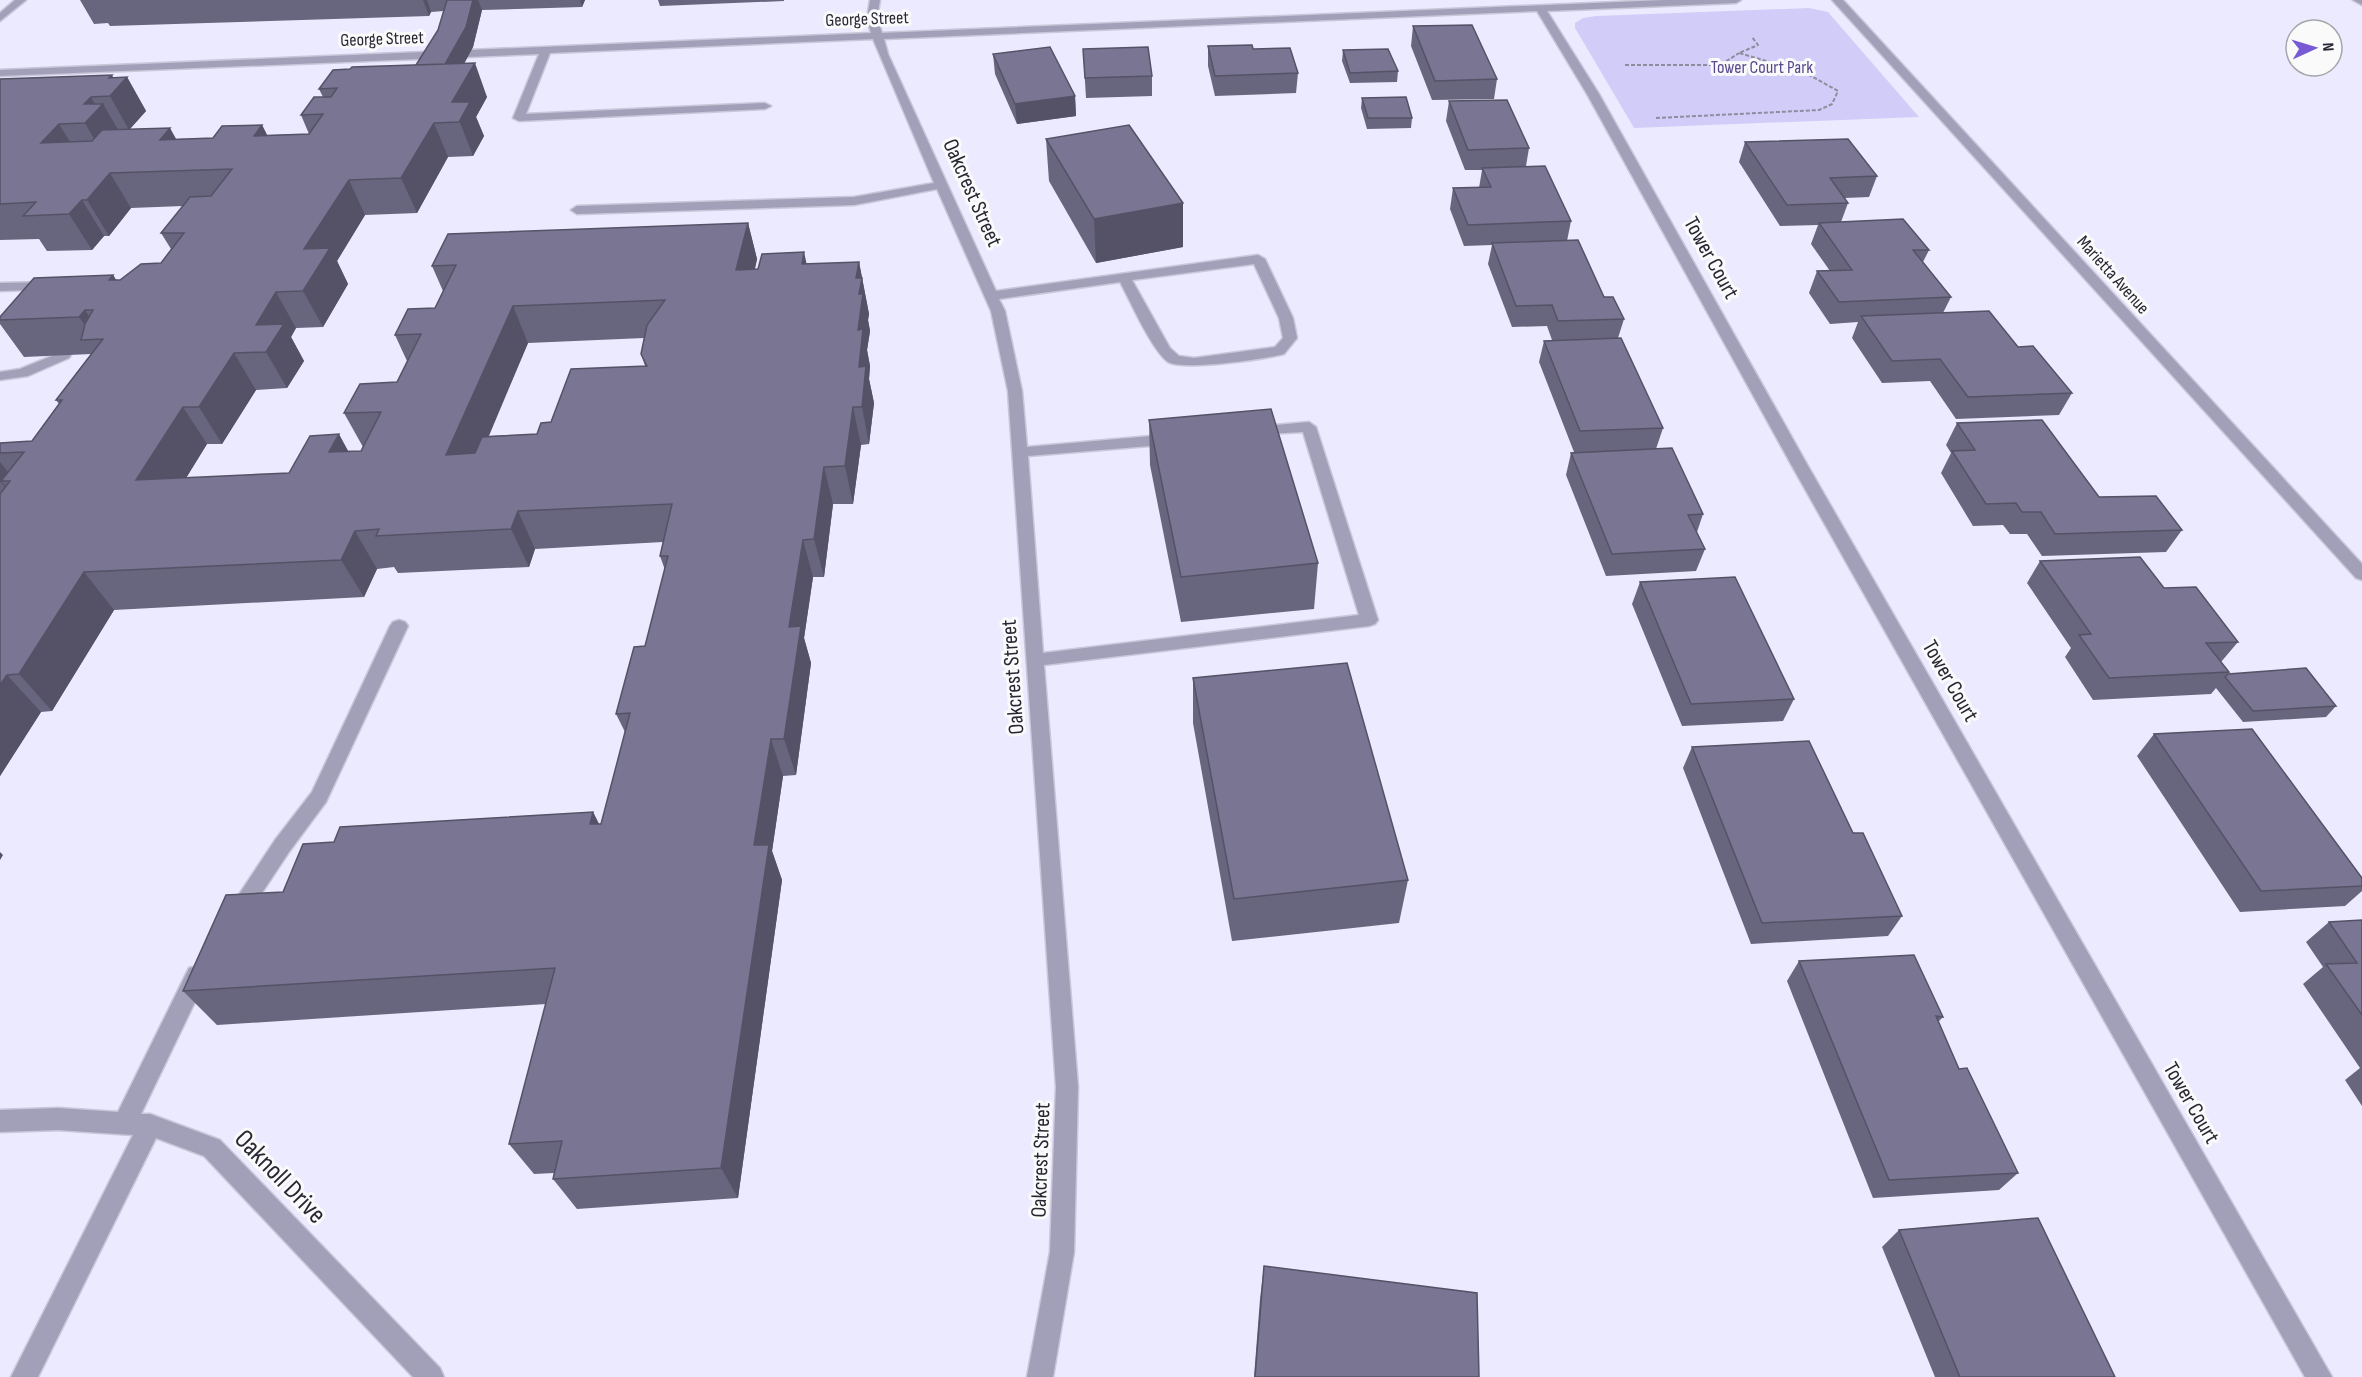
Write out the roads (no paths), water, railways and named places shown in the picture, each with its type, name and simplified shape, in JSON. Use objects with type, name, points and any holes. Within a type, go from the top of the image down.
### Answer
[{"type":"street","points":[[0,18],[21,0]]},
{"type":"street","name":"Oakcrest Street","points":[[875,0],[872,18],[883,54],[998,311],[1015,391],[1067,1087],[1062,1252],[1040,1377]]},
{"type":"street","name":"George Street","points":[[0,73],[1736,0]]},
{"type":"street","name":"Marietta Avenue","points":[[1837,0],[2362,574]]},
{"type":"street","points":[[2358,0],[2362,2]]},
{"type":"street","name":"Tower Court","points":[[1540,8],[1593,94],[1805,477],[2319,1377]]},
{"type":"street","points":[[546,49],[519,118],[765,106]]},
{"type":"street","points":[[578,210],[854,201],[942,184]]},
{"type":"street","points":[[991,296],[1258,259],[1286,318],[1290,338],[1279,351],[1194,362],[1175,360],[1164,350],[1124,278]]},
{"type":"street","points":[[0,286],[60,286]]},
{"type":"street","points":[[0,376],[23,373],[64,355]]},
{"type":"street","points":[[1036,660],[1369,620],[1309,427],[1239,433]]},
{"type":"street","points":[[1020,452],[1193,437]]},
{"type":"street","points":[[224,933],[282,846],[319,797],[399,626]]},
{"type":"street","points":[[124,1125],[205,962]]},
{"type":"street","name":"Oaknoll Drive","points":[[0,1121],[58,1119],[150,1125],[212,1148],[431,1377]]},
{"type":"street","points":[[24,1377],[150,1125]]},
{"type":"park label","name":"Tower Court Park","points":[[1762,67]]}]
